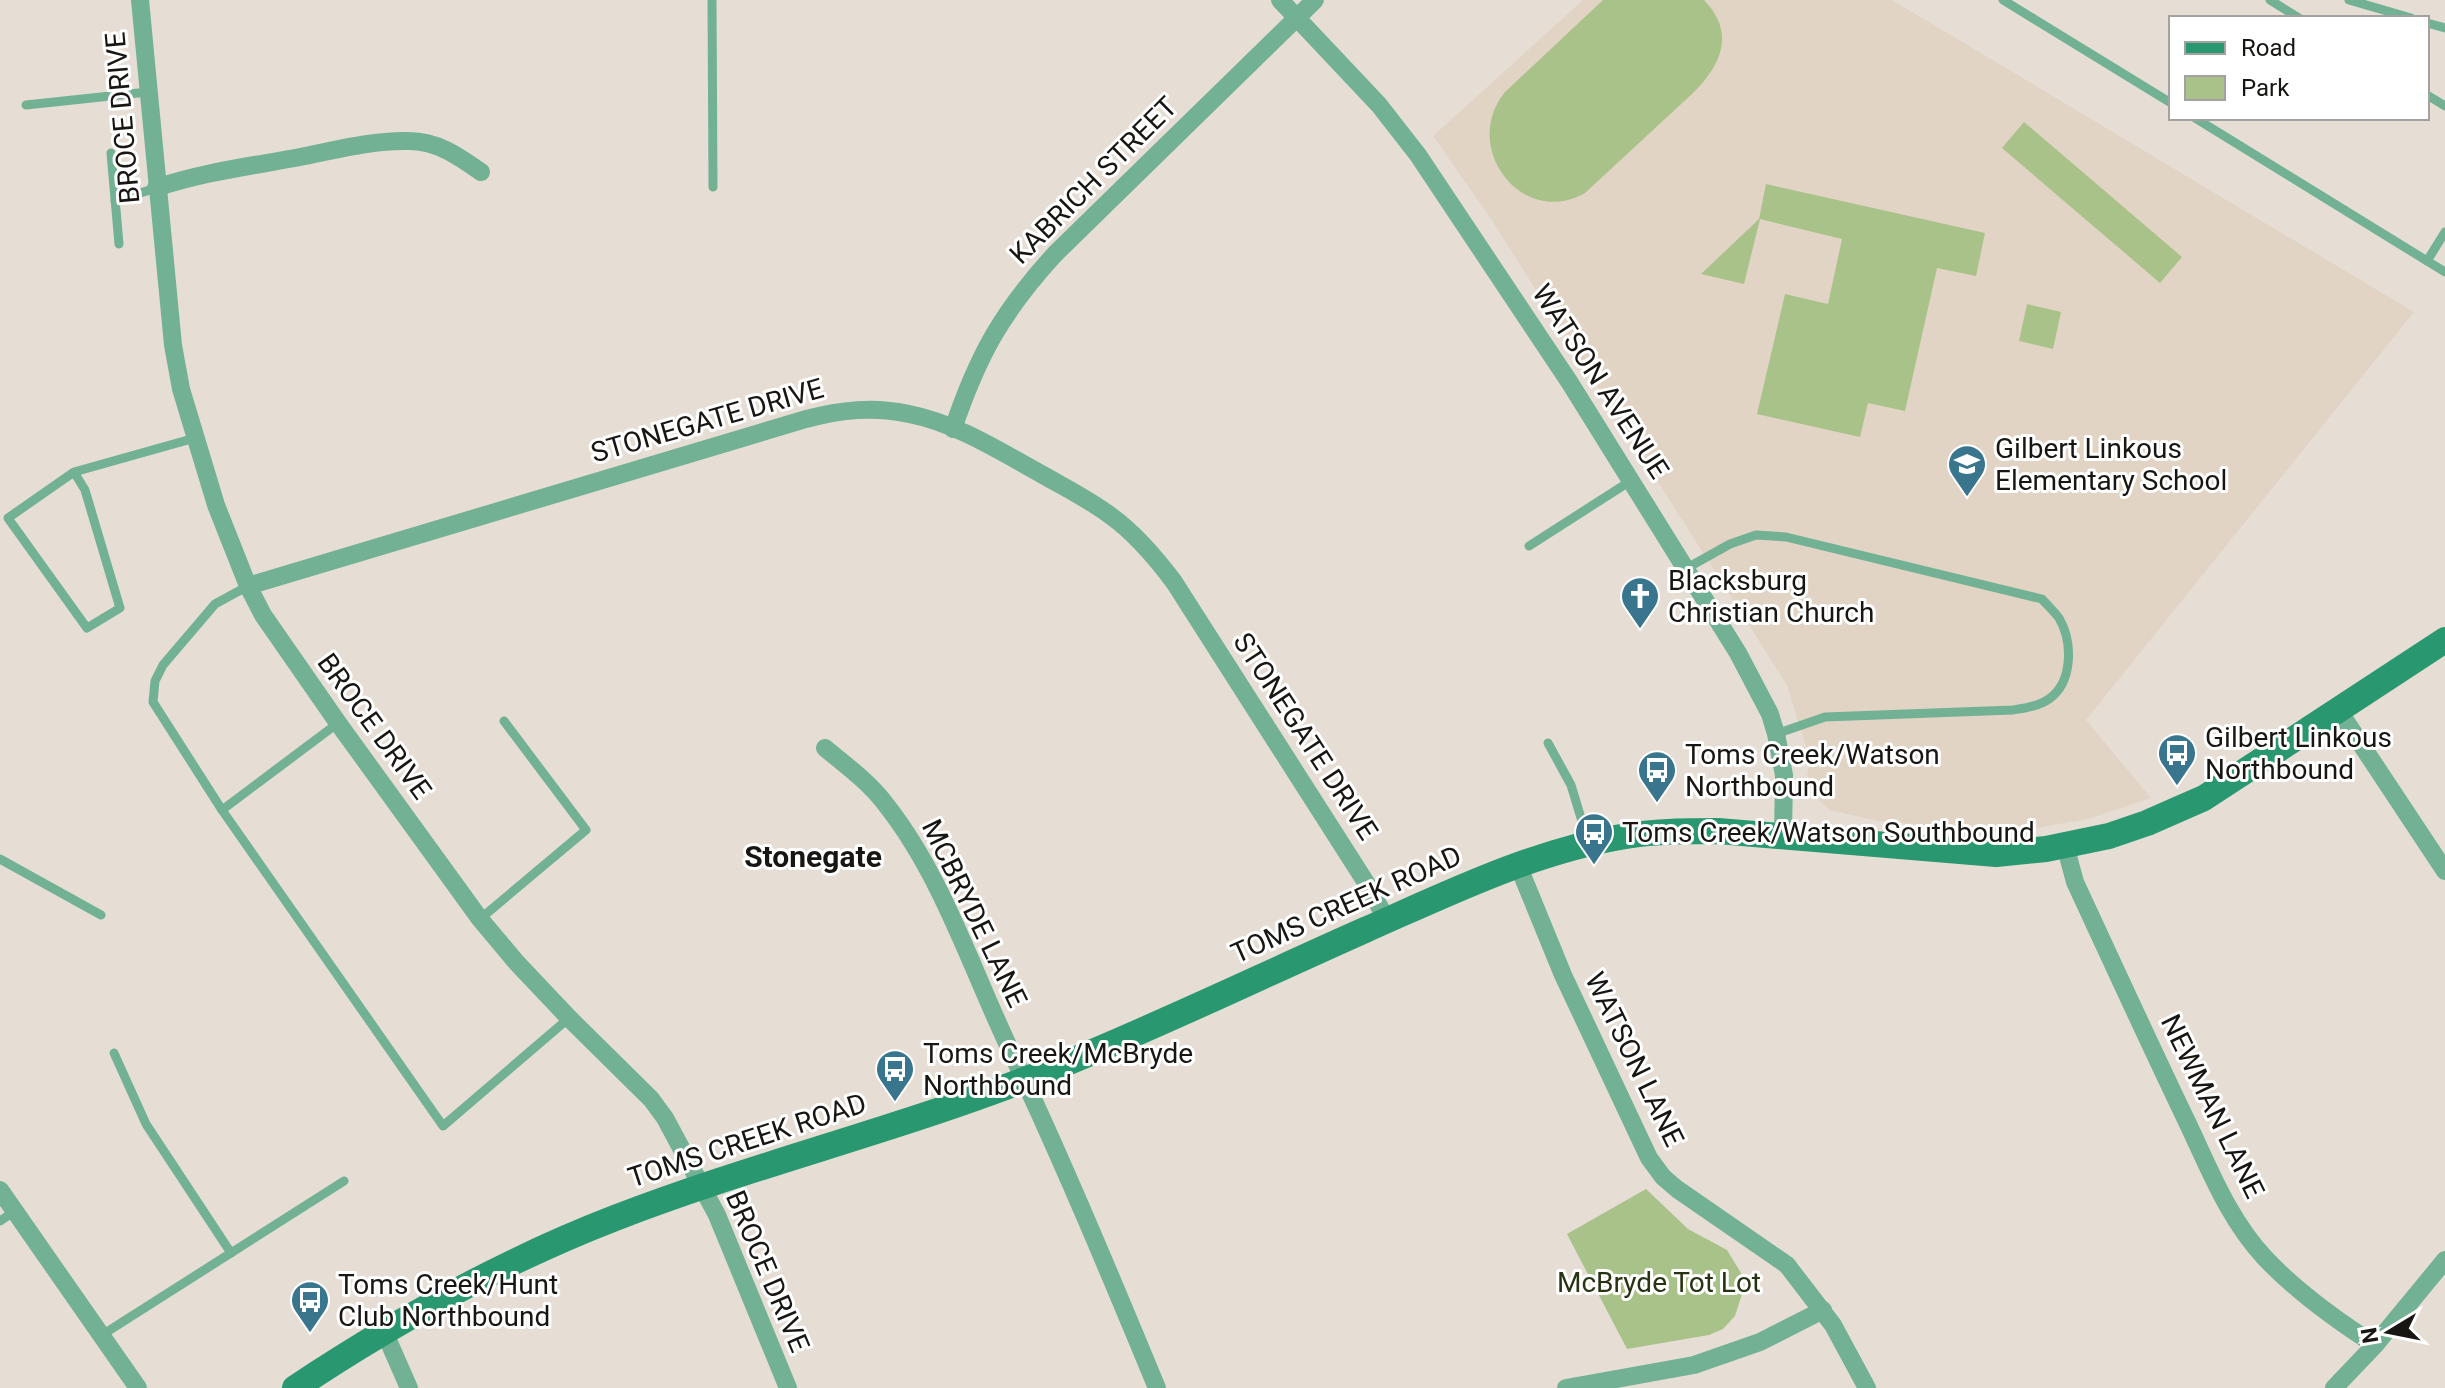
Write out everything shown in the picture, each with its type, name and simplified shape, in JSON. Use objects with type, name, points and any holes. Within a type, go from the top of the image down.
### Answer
[{"type":"main road","name":"TOMS CREEK ROAD","points":[[295,1388],[384,1331],[535,1251],[702,1187],[948,1108],[1025,1079],[1518,865],[1588,844],[1626,836],[1678,831],[1718,831],[1996,854],[2028,852],[2128,830],[2185,807],[2239,776],[2445,640]]},
{"type":"street","name":"BROCE DRIVE","points":[[140,0],[173,345],[195,438],[216,505],[248,586],[263,615],[338,723],[480,919],[517,963],[651,1099],[665,1118],[717,1215],[788,1388]]},
{"type":"street","name":"WATSON AVENUE","points":[[1280,0],[1379,105],[1418,155],[1687,568],[1770,714],[1784,775],[1783,838]]},
{"type":"street","name":"KABRICH STREET","points":[[953,429],[984,350],[1004,314],[1024,288],[1315,0]]},
{"type":"street","points":[[156,188],[185,178],[347,148],[410,140],[445,149],[481,172]]},
{"type":"street","name":"STONEGATE DRIVE","points":[[248,586],[832,413],[849,409],[896,411],[921,417],[1010,457],[1112,516],[1151,552],[1183,595],[1387,920]]},
{"type":"street","points":[[2339,711],[2445,871]]},
{"type":"street","name":"MCBRYDE LANE","points":[[825,748],[861,777],[886,803],[933,881],[1025,1079],[1157,1388]]},
{"type":"street","name":"NEWMAN LANE","points":[[2065,845],[2075,882],[2174,1096],[2232,1212],[2252,1243],[2272,1265],[2330,1315],[2375,1345]]},
{"type":"street","name":"WATSON LANE","points":[[1518,865],[1563,975],[1649,1158],[1677,1189],[1787,1265],[1823,1310],[1848,1349],[1867,1388]]},
{"type":"street","points":[[0,1190],[7,1216],[102,1335],[138,1388]]},
{"type":"street","points":[[2334,1388],[2375,1345],[2445,1260]]},
{"type":"street","points":[[1566,1388],[1694,1365],[1760,1342],[1823,1310]]},
{"type":"street","points":[[384,1331],[409,1388]]},
{"type":"lane","points":[[712,0],[713,187]]},
{"type":"lane","points":[[2003,0],[2169,102]]},
{"type":"lane","points":[[2270,0],[2296,16]]},
{"type":"lane","points":[[2349,0],[2404,16]]},
{"type":"lane","points":[[26,105],[148,92]]},
{"type":"lane","points":[[2198,120],[2445,272]]},
{"type":"lane","points":[[111,153],[119,244]]},
{"type":"lane","points":[[115,201],[156,188]]},
{"type":"lane","points":[[2427,261],[2445,232]]},
{"type":"lane","points":[[74,472],[85,490],[120,608],[87,628],[8,518],[74,472],[195,438]]},
{"type":"lane","points":[[1529,546],[1632,480]]},
{"type":"lane","points":[[1687,568],[1730,544],[1756,535],[1786,537],[2042,599],[2059,619],[2069,654],[2068,670],[2058,691],[2048,700],[2013,710],[1825,717],[1776,734]]},
{"type":"lane","points":[[248,586],[215,604],[163,665],[155,681],[153,702],[222,810],[443,1126],[569,1018]]},
{"type":"lane","points":[[480,919],[586,830],[504,721]]},
{"type":"lane","points":[[222,810],[338,723]]},
{"type":"lane","points":[[1548,743],[1571,785],[1588,844]]},
{"type":"lane","points":[[0,859],[101,915]]},
{"type":"lane","points":[[114,1053],[146,1124],[231,1253]]},
{"type":"lane","points":[[102,1335],[344,1181]]},
{"type":"shaded area","name":"Gilbert Linkous Elementary School","points":[[1583,0],[1892,0],[2414,312],[2086,720],[2151,798],[2088,819],[2036,828],[1992,831],[1877,821],[1830,810],[1813,795],[1807,773],[1811,763],[1787,685],[1489,216],[1433,136]]},
{"type":"green space","points":[[1603,0],[1704,0],[1720,25],[1721,48],[1711,71],[1693,93],[1585,193],[1562,201],[1540,200],[1520,191],[1504,177],[1494,158],[1490,136],[1493,114],[1505,92]]},
{"type":"green space","points":[[2024,122],[2182,257],[2160,283],[2002,148]]},
{"type":"green space","points":[[1766,184],[1985,233],[1976,276],[1937,268],[1905,411],[1868,403],[1860,437],[1757,414],[1785,294],[1828,304],[1842,239],[1760,219],[1744,284],[1701,274],[1759,219]]},
{"type":"green space","points":[[2027,304],[2061,312],[2053,349],[2019,341]]},
{"type":"green space","name":"McBryde Tot Lot","points":[[1646,1189],[1688,1229],[1727,1250],[1741,1273],[1743,1291],[1735,1316],[1723,1329],[1709,1335],[1627,1349],[1567,1234]]},
{"type":"place","name":"Gilbert Linkous Elementary School","points":[[1967,498]]},
{"type":"place","name":"Blacksburg Christian Church","points":[[1640,630]]},
{"type":"place","name":"Gilbert Linkous Northbound","points":[[2177,787]]},
{"type":"place","name":"Toms Creek/Watson Northbound","points":[[1657,804]]},
{"type":"place","name":"Toms Creek/Watson Southbound","points":[[1594,866]]},
{"type":"place","name":"Toms Creek/McBryde Northbound","points":[[895,1103]]},
{"type":"place","name":"Toms Creek/Hunt Club Northbound","points":[[310,1334]]},
{"type":"district","name":"Stonegate","points":[[813,857]]}]
